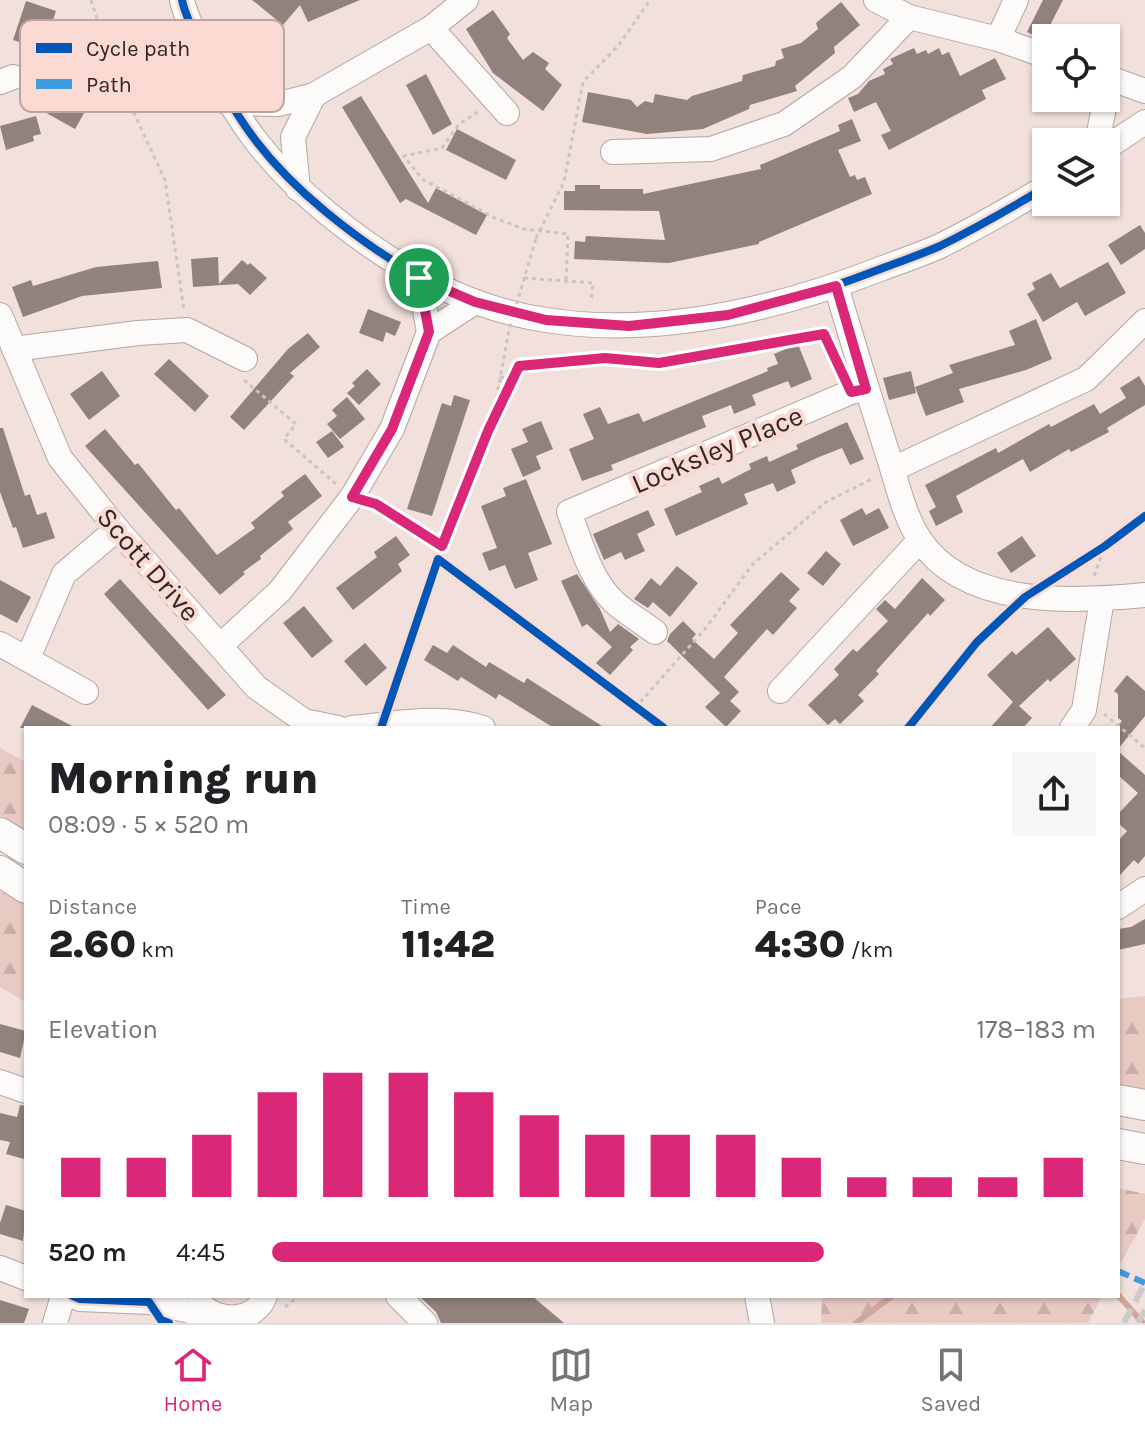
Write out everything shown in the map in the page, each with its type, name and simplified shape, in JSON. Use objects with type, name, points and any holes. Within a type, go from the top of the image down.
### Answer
[{"type":"main road","points":[[0,833],[24,848]]},
{"type":"main road","points":[[0,871],[24,887]]},
{"type":"main road","points":[[1120,1100],[1145,1105]]},
{"type":"main road","points":[[1120,1144],[1145,1149]]},
{"type":"street","points":[[182,0],[191,20]]},
{"type":"street","points":[[284,103],[314,95],[431,28],[466,0]]},
{"type":"street","points":[[876,0],[909,17],[998,39],[1032,51]]},
{"type":"street","points":[[998,39],[1016,0]]},
{"type":"street","points":[[613,152],[711,149],[784,124],[852,77],[909,17]]},
{"type":"street","points":[[431,28],[502,107]]},
{"type":"street","points":[[1120,82],[1145,91]]},
{"type":"street","points":[[298,189],[293,137],[314,95]]},
{"type":"street","points":[[234,112],[259,148],[298,189],[360,240],[419,278],[475,302],[546,320],[629,326],[728,315],[836,286],[937,247],[1032,195]]},
{"type":"street","points":[[1120,139],[1145,122]]},
{"type":"street","points":[[221,645],[280,591],[352,497],[392,429],[429,332],[419,278]]},
{"type":"street","points":[[836,286],[907,513],[920,540],[942,564],[974,585],[1025,597],[1094,599],[1145,595]]},
{"type":"street","points":[[429,332],[475,302]]},
{"type":"street","name":"Scott Drive","points":[[0,315],[60,458],[117,529],[256,687],[304,721],[328,726]]},
{"type":"street","points":[[893,469],[1086,379],[1145,321]]},
{"type":"street","points":[[14,349],[187,330],[245,359]]},
{"type":"street","name":"Locksley Place","points":[[655,632],[616,604],[604,591],[584,554],[569,512],[851,392],[866,389]]},
{"type":"street","points":[[28,658],[64,574],[117,529]]},
{"type":"street","points":[[780,691],[920,540]]},
{"type":"street","points":[[1078,719],[1094,599]]},
{"type":"street","points":[[0,644],[86,692]]},
{"type":"street","points":[[372,726],[438,721],[477,726]]},
{"type":"street","points":[[1120,906],[1145,889]]},
{"type":"street","points":[[0,1082],[24,1090]]},
{"type":"street","points":[[0,1268],[24,1277]]},
{"type":"street","points":[[55,1323],[62,1298]]},
{"type":"street","points":[[78,1298],[153,1299],[214,1314],[236,1323],[261,1311]]},
{"type":"street","points":[[400,1298],[425,1323]]},
{"type":"street","points":[[757,1298],[762,1323]]},
{"type":"path","points":[[91,0],[97,20]]},
{"type":"path","points":[[488,431],[509,330],[536,238],[564,182],[583,82],[619,45],[650,0]]},
{"type":"path","points":[[502,107],[459,124],[442,148],[404,156],[422,179],[495,218],[524,229],[568,234],[566,281]]},
{"type":"path","points":[[133,112],[165,180],[187,330]]},
{"type":"path","points":[[524,278],[593,283],[588,323]]},
{"type":"path","points":[[500,377],[507,378],[513,364],[605,358],[659,363],[824,334],[831,348]]},
{"type":"path","points":[[245,359],[244,382],[296,424],[284,439],[352,497],[376,504],[442,546]]},
{"type":"path","points":[[382,725],[442,546],[488,431],[519,366]]},
{"type":"path","points":[[635,708],[705,629],[753,564],[826,502],[893,469]]},
{"type":"path","points":[[1092,554],[1115,538]]},
{"type":"path","points":[[1094,599],[1105,546]]},
{"type":"path","points":[[438,559],[450,569]]},
{"type":"path","points":[[622,699],[644,715]]},
{"type":"path","points":[[1078,719],[1103,714],[1118,726]]},
{"type":"path","points":[[1120,728],[1145,748]]},
{"type":"green space","points":[[0,748],[24,761],[24,830],[0,816]]},
{"type":"green space","points":[[0,886],[24,903],[24,1001],[0,987]]},
{"type":"green space","points":[[1145,996],[1145,1090],[1120,1085],[1120,999]]},
{"type":"green space","points":[[1120,1188],[1145,1194],[1145,1219],[1120,1264]]},
{"type":"green space","points":[[822,1298],[1101,1298],[1088,1323],[821,1323]]},
{"type":"building","points":[[252,0],[360,0],[308,22],[300,5],[284,24],[284,20],[277,20]]},
{"type":"building","points":[[1043,0],[1063,0],[1051,24],[1032,24],[1032,34],[1027,32]]},
{"type":"building","points":[[26,1],[56,11],[53,20],[20,20],[20,42],[13,40]]},
{"type":"building","points":[[841,2],[860,25],[834,47],[835,53],[795,86],[797,91],[750,105],[749,109],[703,129],[647,134],[582,122],[588,92],[631,100],[637,107],[645,101],[653,103],[655,94],[687,100],[742,81],[743,75],[775,66],[776,61],[784,58],[781,49],[801,43],[818,29],[816,23]]},
{"type":"building","points":[[493,10],[510,34],[507,38],[523,60],[533,52],[549,63],[545,69],[562,85],[543,111],[493,73],[466,29]]},
{"type":"building","points":[[914,48],[917,54],[926,50],[928,54],[939,48],[942,55],[949,52],[960,76],[995,58],[1006,79],[982,90],[986,99],[889,150],[881,135],[891,131],[876,102],[854,112],[848,98],[858,94],[869,81],[885,74],[883,69],[893,64],[890,59]]},
{"type":"building","points":[[426,74],[452,124],[433,135],[406,85]]},
{"type":"building","points":[[361,96],[428,203],[436,188],[487,215],[476,235],[406,199],[400,203],[342,107]]},
{"type":"building","points":[[45,112],[85,112],[75,129]]},
{"type":"building","points":[[36,116],[41,134],[33,136],[34,141],[6,150],[0,126]]},
{"type":"building","points":[[852,119],[861,141],[838,150],[850,177],[855,175],[857,180],[865,177],[872,194],[759,244],[669,263],[574,259],[575,241],[585,242],[586,236],[665,240],[659,211],[564,210],[564,191],[575,191],[575,185],[600,185],[600,189],[643,189],[643,194],[761,169],[760,165],[840,131],[838,125]]},
{"type":"building","points":[[457,129],[516,160],[506,180],[446,150]]},
{"type":"building","points":[[1140,225],[1145,233],[1145,249],[1121,265],[1108,245]]},
{"type":"building","points":[[218,257],[219,284],[242,260],[267,278],[250,295],[238,284],[193,287],[191,259]]},
{"type":"building","points":[[158,261],[162,288],[82,296],[23,317],[12,287],[31,280],[33,286],[96,267]]},
{"type":"building","points":[[1108,262],[1126,293],[1085,316],[1077,302],[1043,322],[1027,294],[1035,289],[1032,283],[1051,273],[1060,288]]},
{"type":"building","points":[[368,309],[401,322],[395,336],[386,332],[383,342],[359,333]]},
{"type":"building","points":[[1036,319],[1052,359],[1026,370],[959,389],[964,402],[926,416],[915,387],[953,373],[949,365],[1015,345],[1009,331]]},
{"type":"building","points":[[308,333],[320,347],[290,373],[294,376],[244,430],[230,417],[288,349]]},
{"type":"building","points":[[798,344],[812,379],[791,388],[788,381],[752,395],[756,405],[734,414],[731,405],[702,416],[706,427],[611,465],[613,470],[582,481],[569,449],[594,439],[583,414],[600,407],[608,424],[639,413],[643,422],[768,371],[767,368],[778,364],[774,354]]},
{"type":"building","points":[[169,359],[209,396],[195,412],[154,374]]},
{"type":"building","points":[[367,369],[381,384],[359,405],[347,393],[355,386],[352,383]]},
{"type":"building","points":[[102,371],[120,396],[89,420],[70,394]]},
{"type":"building","points":[[911,371],[916,393],[889,400],[883,378]]},
{"type":"building","points":[[1139,376],[1145,386],[1145,405],[1107,428],[1109,432],[1071,452],[1069,449],[1030,472],[1023,459],[956,496],[963,512],[936,526],[929,511],[936,507],[925,485],[996,448],[998,453],[1049,424],[1051,427],[1094,404],[1100,414],[1126,398],[1120,388]]},
{"type":"building","points":[[454,395],[470,400],[432,516],[407,509],[442,403],[451,406]]},
{"type":"building","points":[[347,397],[365,419],[340,439],[327,424],[337,416],[332,410]]},
{"type":"building","points":[[541,421],[553,449],[536,456],[541,469],[523,477],[511,449],[528,442],[522,429]]},
{"type":"building","points":[[847,422],[864,459],[850,465],[842,448],[819,457],[791,470],[796,483],[777,492],[773,483],[744,494],[748,504],[676,536],[664,509],[702,492],[699,486],[719,477],[722,484],[751,469],[749,464],[767,456],[769,462],[798,449],[796,445]]},
{"type":"building","points":[[0,428],[3,428],[25,496],[30,494],[37,515],[46,512],[55,538],[23,548],[16,527],[13,528],[0,492]]},
{"type":"building","points":[[105,429],[135,465],[138,463],[176,510],[179,508],[217,555],[255,528],[251,523],[284,496],[281,492],[305,474],[322,496],[288,522],[293,529],[220,595],[85,446]]},
{"type":"building","points":[[332,431],[344,447],[328,458],[316,442]]},
{"type":"building","points":[[526,479],[552,544],[528,553],[538,580],[515,589],[505,565],[489,571],[482,553],[497,548],[481,506],[506,496],[503,488]]},
{"type":"building","points":[[862,508],[866,515],[879,508],[889,528],[853,546],[840,520]]},
{"type":"building","points":[[648,510],[655,525],[637,534],[645,551],[625,560],[621,552],[604,560],[593,534]]},
{"type":"building","points":[[396,536],[410,555],[398,564],[402,571],[353,610],[336,588],[377,557],[374,552]]},
{"type":"building","points":[[1022,536],[1036,556],[1011,573],[997,553]]},
{"type":"building","points":[[826,551],[841,564],[823,586],[807,573]]},
{"type":"building","points":[[677,566],[698,583],[670,617],[653,602],[648,608],[634,599],[651,578],[660,586]]},
{"type":"building","points":[[781,572],[800,589],[789,601],[797,608],[773,635],[767,629],[724,677],[739,692],[730,701],[741,711],[725,726],[705,707],[720,693],[667,641],[683,621],[696,634],[692,639],[714,659],[738,633],[730,625]]},
{"type":"building","points":[[577,574],[600,609],[610,632],[618,624],[639,639],[610,675],[596,663],[612,647],[587,624],[582,627],[561,581]]},
{"type":"building","points":[[922,578],[945,600],[930,616],[928,613],[876,671],[879,674],[858,695],[864,701],[840,724],[835,719],[828,725],[808,705],[839,675],[834,669],[853,649],[857,652],[888,621],[876,609],[885,600],[895,609]]},
{"type":"building","points":[[120,579],[226,695],[208,710],[104,594]]},
{"type":"building","points":[[0,580],[31,597],[17,623],[0,614]]},
{"type":"building","points":[[304,606],[333,641],[312,658],[283,623]]},
{"type":"building","points":[[1048,627],[1076,659],[1019,706],[1032,718],[1025,726],[992,726],[1013,702],[987,675],[1012,651],[1016,655]]},
{"type":"building","points":[[365,643],[387,668],[366,686],[344,661]]},
{"type":"building","points":[[433,645],[447,653],[453,645],[486,667],[489,662],[524,683],[527,678],[602,726],[551,726],[499,694],[496,699],[461,677],[458,681],[424,660]]},
{"type":"building","points":[[1127,675],[1145,691],[1145,716],[1120,747],[1118,725],[1122,721],[1118,718],[1118,694],[1114,691]]},
{"type":"building","points":[[32,705],[72,726],[24,726],[20,728]]},
{"type":"building","points":[[1120,753],[1145,775],[1145,856],[1138,864],[1134,860],[1120,875],[1120,839],[1127,831],[1120,825],[1120,812],[1138,793],[1120,777]]},
{"type":"building","points":[[1145,919],[1145,944],[1120,950],[1120,929]]},
{"type":"building","points":[[0,1024],[24,1030],[20,1058],[0,1052]]},
{"type":"building","points":[[20,1105],[24,1106],[24,1159],[6,1154],[10,1142],[0,1140],[0,1113],[17,1117]]},
{"type":"building","points":[[6,1205],[24,1210],[23,1241],[0,1234]]},
{"type":"building","points":[[421,1298],[534,1298],[564,1323],[441,1323],[436,1312]]},
{"type":"building","points":[[0,1300],[29,1309],[24,1323],[0,1323]]},
{"type":"waterway","points":[[1120,1297],[1143,1323]]},
{"type":"waterway","points":[[856,1323],[889,1298]]},
{"type":"railway","points":[[1124,1323],[1145,1283]]},
{"type":"railway","points":[[1138,1323],[1145,1310]]},
{"type":"marked path","points":[[1120,1272],[1145,1283]]},
{"type":"cycle path","points":[[182,0],[189,20]]},
{"type":"cycle path","points":[[236,112],[287,177],[350,231],[401,266],[485,305],[546,320],[589,325],[675,322],[718,316],[802,296],[933,249],[1032,195]]},
{"type":"cycle path","points":[[910,726],[977,642],[1025,597],[1105,546],[1145,516]]},
{"type":"cycle path","points":[[382,726],[438,559],[661,726]]},
{"type":"cycle path","points":[[78,1298],[149,1302],[161,1320],[169,1323]]},
{"type":"route","points":[[419,278],[475,302],[546,320],[629,326],[728,315],[836,286],[866,389],[851,392],[824,334],[659,363],[605,358],[519,366],[488,431],[442,546],[376,504],[352,497],[392,429],[429,332],[419,278]]}]
